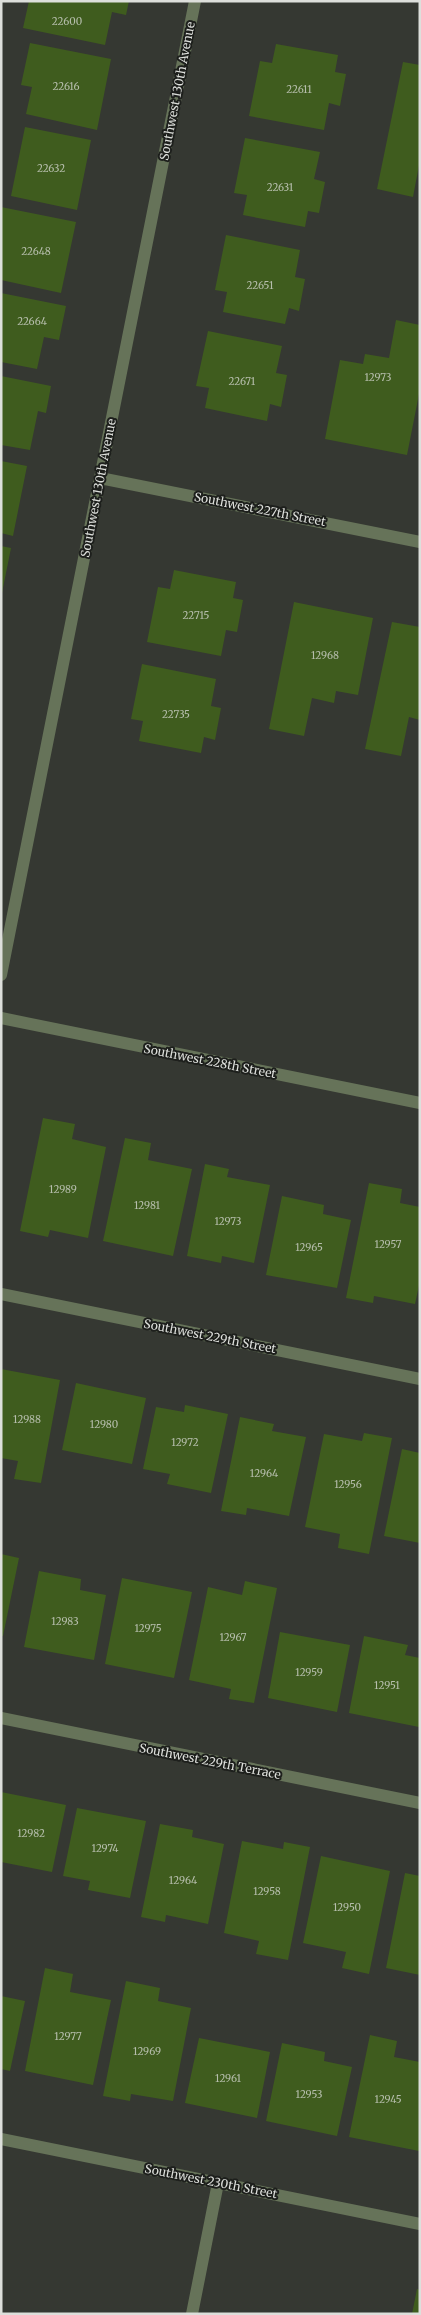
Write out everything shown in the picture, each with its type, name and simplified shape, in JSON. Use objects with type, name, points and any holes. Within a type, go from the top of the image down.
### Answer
[{"type":"street","name":"Southwest 130th Avenue","points":[[1,975],[194,1]]},
{"type":"street","name":"Southwest 227th Street","points":[[100,478],[420,542]]},
{"type":"street","name":"Southwest 228th Street","points":[[1,1018],[420,1103]]},
{"type":"street","name":"Southwest 229th Street","points":[[1,1294],[420,1379]]},
{"type":"street","name":"Southwest 229th Terrace","points":[[1,1718],[420,1803]]},
{"type":"street","name":"Southwest 230th Street","points":[[1,2139],[420,2224]]},
{"type":"street","points":[[192,2314],[218,2183]]},
{"type":"building","points":[[29,1],[129,1],[126,15],[112,12],[105,45],[23,28]]},
{"type":"building","points":[[30,43],[111,59],[97,130],[26,114],[32,87],[21,85]]},
{"type":"building","points":[[276,44],[338,55],[335,72],[346,74],[340,106],[329,103],[324,130],[249,116],[260,61],[272,63]]},
{"type":"building","points":[[403,62],[420,65],[420,160],[413,197],[377,189]]},
{"type":"building","points":[[25,127],[91,140],[77,210],[11,196]]},
{"type":"building","points":[[245,138],[320,152],[314,179],[325,182],[319,213],[308,211],[305,227],[243,215],[247,195],[234,193]]},
{"type":"building","points":[[1,207],[76,222],[61,293],[1,280]]},
{"type":"building","points":[[226,235],[300,250],[295,277],[305,279],[299,311],[289,308],[285,324],[223,312],[227,292],[215,290]]},
{"type":"building","points":[[1,293],[66,306],[59,340],[44,337],[37,369],[1,362]]},
{"type":"building","points":[[396,320],[420,325],[420,389],[407,455],[325,439],[340,360],[363,364],[365,354],[389,358]]},
{"type":"building","points":[[208,331],[282,346],[276,373],[287,375],[281,407],[270,404],[267,421],[205,408],[209,388],[196,386]]},
{"type":"building","points":[[1,376],[51,386],[46,413],[38,411],[30,450],[1,445]]},
{"type":"building","points":[[1,461],[27,466],[13,536],[1,533]]},
{"type":"building","points":[[1,546],[11,548],[2,593],[1,593]]},
{"type":"building","points":[[174,570],[236,582],[233,598],[243,600],[237,632],[226,630],[221,656],[147,642],[158,587],[170,589]]},
{"type":"building","points":[[294,602],[373,618],[358,695],[336,691],[334,703],[312,698],[304,736],[269,729]]},
{"type":"building","points":[[392,622],[420,627],[420,720],[409,717],[401,756],[365,749]]},
{"type":"building","points":[[142,664],[216,679],[211,706],[221,708],[215,740],[204,737],[201,753],[139,741],[143,721],[131,719]]},
{"type":"building","points":[[43,1118],[75,1124],[72,1139],[106,1147],[88,1238],[50,1230],[48,1237],[20,1231]]},
{"type":"building","points":[[125,1138],[151,1143],[148,1160],[192,1169],[173,1256],[103,1241]]},
{"type":"building","points":[[205,1164],[229,1169],[227,1177],[270,1185],[254,1263],[222,1256],[221,1263],[187,1256]]},
{"type":"building","points":[[369,1183],[402,1189],[400,1203],[420,1207],[420,1281],[415,1304],[374,1296],[373,1303],[346,1298]]},
{"type":"building","points":[[282,1196],[324,1205],[323,1214],[351,1220],[337,1288],[266,1275]]},
{"type":"building","points":[[1,1369],[60,1380],[41,1483],[14,1479],[18,1461],[1,1458]]},
{"type":"building","points":[[76,1383],[146,1398],[132,1464],[62,1450]]},
{"type":"building","points":[[185,1405],[228,1414],[211,1493],[167,1484],[170,1474],[143,1469],[156,1407],[184,1412]]},
{"type":"building","points":[[240,1417],[274,1424],[272,1431],[306,1437],[289,1516],[247,1508],[246,1515],[221,1511]]},
{"type":"building","points":[[364,1433],[392,1438],[369,1554],[338,1548],[340,1534],[305,1527],[324,1434],[362,1441]]},
{"type":"building","points":[[402,1449],[420,1453],[420,1543],[384,1536]]},
{"type":"building","points":[[1,1554],[19,1558],[3,1636],[1,1636]]},
{"type":"building","points":[[39,1571],[81,1579],[80,1590],[106,1595],[94,1660],[24,1647]]},
{"type":"building","points":[[122,1578],[192,1592],[174,1678],[105,1664]]},
{"type":"building","points":[[245,1581],[277,1588],[254,1703],[229,1699],[231,1689],[189,1680],[208,1587],[242,1595]]},
{"type":"building","points":[[280,1632],[350,1645],[337,1712],[268,1698]]},
{"type":"building","points":[[364,1636],[408,1645],[405,1655],[420,1658],[419,1727],[349,1713]]},
{"type":"building","points":[[1,1792],[66,1805],[52,1872],[1,1862]]},
{"type":"building","points":[[77,1808],[146,1821],[130,1898],[88,1890],[90,1881],[63,1876]]},
{"type":"building","points":[[160,1824],[193,1830],[192,1837],[224,1844],[208,1924],[166,1915],[165,1922],[141,1917]]},
{"type":"building","points":[[242,1841],[283,1849],[284,1842],[310,1847],[288,1960],[256,1954],[259,1941],[224,1933]]},
{"type":"building","points":[[321,1856],[390,1871],[369,1974],[342,1968],[346,1952],[303,1943]]},
{"type":"building","points":[[405,1873],[420,1876],[420,1975],[386,1968]]},
{"type":"building","points":[[45,1968],[73,1974],[70,1992],[111,2000],[93,2085],[25,2071]]},
{"type":"building","points":[[126,1981],[160,1988],[158,2001],[191,2008],[173,2101],[131,2094],[130,2101],[103,2096]]},
{"type":"building","points":[[1,1996],[25,2001],[10,2071],[1,2069]]},
{"type":"building","points":[[370,2035],[397,2041],[394,2057],[420,2062],[419,2151],[349,2137]]},
{"type":"building","points":[[199,2038],[270,2052],[257,2118],[185,2103]]},
{"type":"building","points":[[282,2043],[325,2052],[324,2061],[352,2067],[337,2136],[266,2121]]},
{"type":"building","points":[[417,2289],[420,2290],[420,2314],[412,2314]]}]
